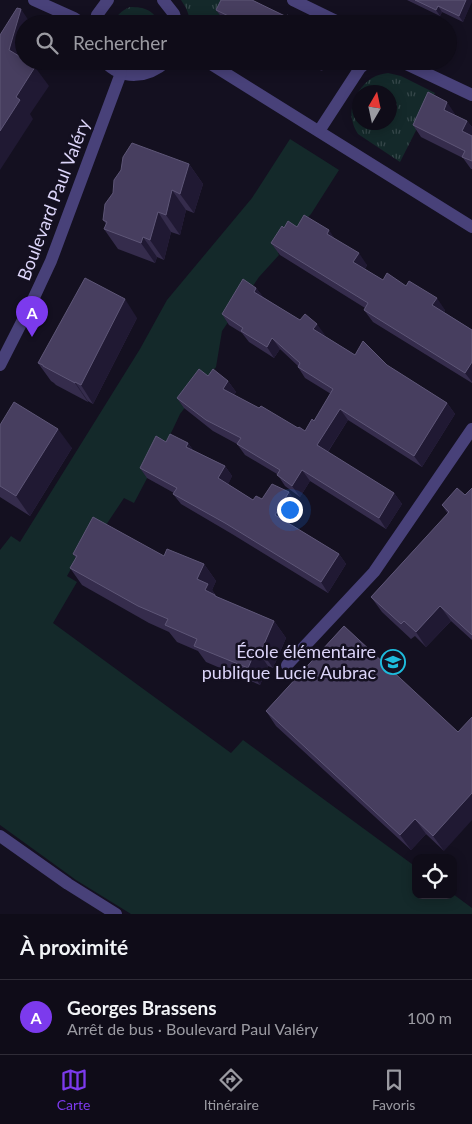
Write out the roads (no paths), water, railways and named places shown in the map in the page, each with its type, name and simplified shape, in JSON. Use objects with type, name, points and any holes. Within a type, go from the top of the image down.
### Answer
[{"type":"street","points":[[34,0],[67,15]]},
{"type":"street","points":[[97,15],[107,0]]},
{"type":"street","points":[[163,0],[174,15]]},
{"type":"street","points":[[292,0],[323,15]]},
{"type":"street","points":[[115,70],[137,76],[156,70]]},
{"type":"street","points":[[221,70],[472,227]]},
{"type":"street","points":[[319,131],[359,70]]},
{"type":"street","points":[[419,70],[472,95]]},
{"type":"street","name":"Boulevard Paul Valéry","points":[[0,364],[51,261],[121,73]]},
{"type":"street","points":[[286,665],[374,572],[472,429]]},
{"type":"street","points":[[0,836],[68,884],[116,914]]},
{"type":"place","name":"Georges Brassens","points":[[32,337]]},
{"type":"place","name":"École élémentaire publique Lucie Aubrac","points":[[393,662]]}]
